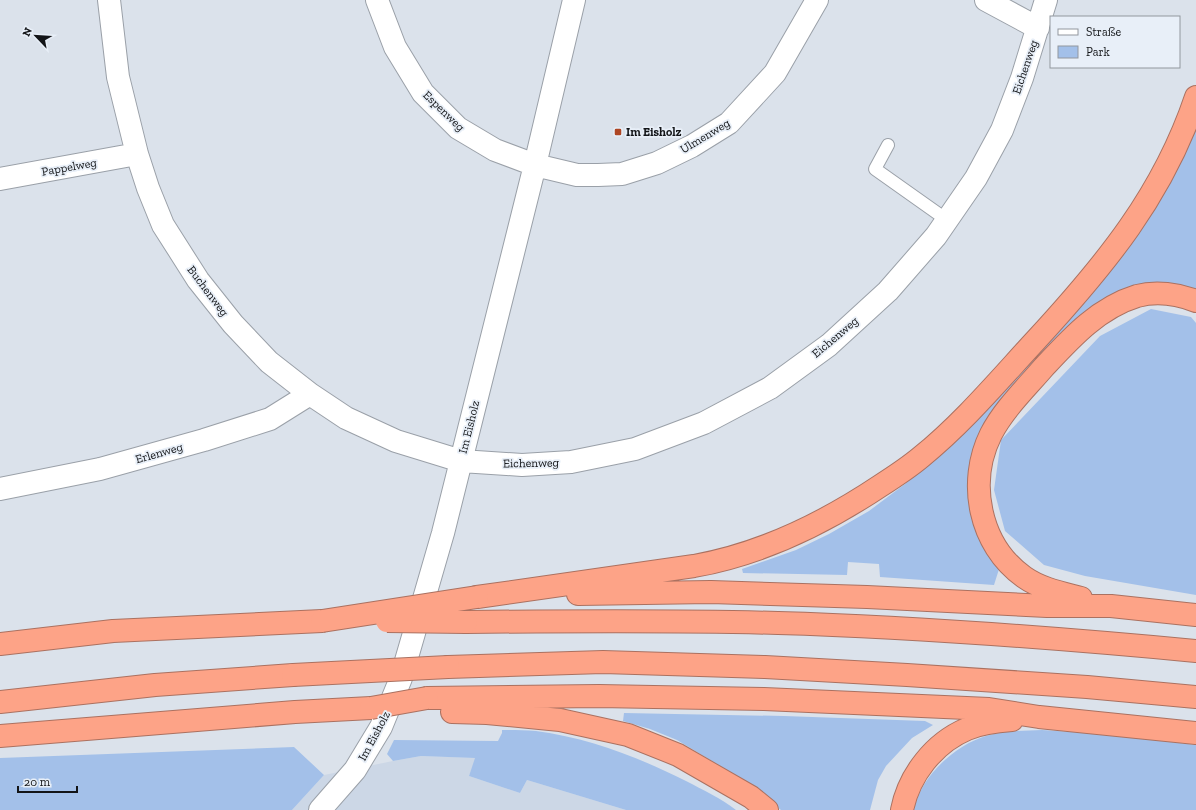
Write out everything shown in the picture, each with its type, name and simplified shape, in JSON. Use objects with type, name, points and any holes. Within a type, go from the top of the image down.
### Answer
[{"type":"highway","points":[[322,621],[694,566],[730,558],[773,544],[837,514],[920,458],[970,412],[1042,334],[1127,233],[1158,185],[1181,137],[1196,97]]},
{"type":"highway","points":[[1111,606],[1036,584],[1018,572],[1001,554],[988,532],[981,509],[979,479],[984,452],[992,432],[1012,404],[1066,344],[1096,316],[1122,302],[1146,294],[1171,294],[1196,301]]},
{"type":"highway","points":[[477,597],[548,594],[711,592],[867,597],[1047,606],[1111,606],[1196,615]]},
{"type":"highway","points":[[0,644],[113,632],[322,621],[466,622],[614,620],[786,623],[891,628],[1078,641],[1196,652]]},
{"type":"highway","points":[[0,702],[156,685],[294,675],[448,667],[603,662],[764,667],[907,675],[1087,687],[1196,697]]},
{"type":"highway","points":[[0,736],[295,712],[599,696],[764,699],[989,709],[1039,717],[1196,733]]},
{"type":"highway","points":[[427,705],[487,713],[560,720],[628,735],[678,755],[751,797],[767,810]]},
{"type":"highway","points":[[902,810],[905,796],[910,784],[921,767],[933,753],[950,739],[966,730],[984,724],[1039,717]]},
{"type":"street","name":"Buchenweg","points":[[109,0],[118,77],[137,154],[148,188],[163,225],[198,280],[232,324],[269,362],[310,394],[346,418],[396,440],[461,460]]},
{"type":"street","name":"Espenweg","points":[[377,0],[395,46],[423,93],[458,128],[495,150],[535,165]]},
{"type":"street","name":"Im Eisholz","points":[[320,810],[356,770],[381,727],[398,685],[443,533],[535,165],[574,0]]},
{"type":"street","name":"Ulmenweg","points":[[535,165],[577,175],[622,174],[657,163],[692,146],[729,123],[775,73],[817,0]]},
{"type":"street","points":[[986,0],[1038,28]]},
{"type":"street","name":"Eichenweg","points":[[461,460],[522,465],[571,462],[634,449],[704,423],[770,388],[829,345],[888,291],[936,236],[976,178],[1002,130],[1022,78],[1046,0]]},
{"type":"street","name":"Pappelweg","points":[[0,179],[137,154]]},
{"type":"street","name":"Erlenweg","points":[[0,489],[100,469],[204,440],[270,419],[310,394]]},
{"type":"lane","points":[[888,145],[875,169],[947,220]]},
{"type":"shaded area","points":[[421,756],[476,758],[469,776],[520,793],[527,780],[626,810],[292,810],[324,775]]},
{"type":"green space","points":[[1196,122],[1196,291],[1136,286],[979,442],[1000,566],[994,585],[880,577],[879,564],[848,562],[847,575],[743,573],[742,569],[796,550],[829,534],[869,511],[929,464],[976,417]]},
{"type":"green space","points":[[1151,309],[1191,317],[1196,323],[1196,595],[1085,576],[1044,565],[1005,531],[994,490],[1001,440],[1100,336]]},
{"type":"green space","points":[[624,713],[784,716],[925,721],[933,725],[912,738],[886,766],[878,780],[870,810],[781,810],[740,778],[677,740],[650,729],[623,721]]},
{"type":"green space","points":[[502,730],[532,731],[556,734],[575,738],[631,756],[686,781],[718,798],[736,810],[626,810],[527,780],[520,793],[469,776],[475,758],[421,756],[393,761],[387,754],[394,740],[498,741]]},
{"type":"green space","points":[[1042,730],[1118,735],[1196,745],[1196,810],[914,810],[923,786],[931,774],[951,755],[974,740],[993,734],[1014,731]]},
{"type":"green space","points":[[294,747],[324,775],[292,810],[0,810],[0,758]]},
{"type":"place","name":"Im Eisholz","points":[[618,132]]}]
